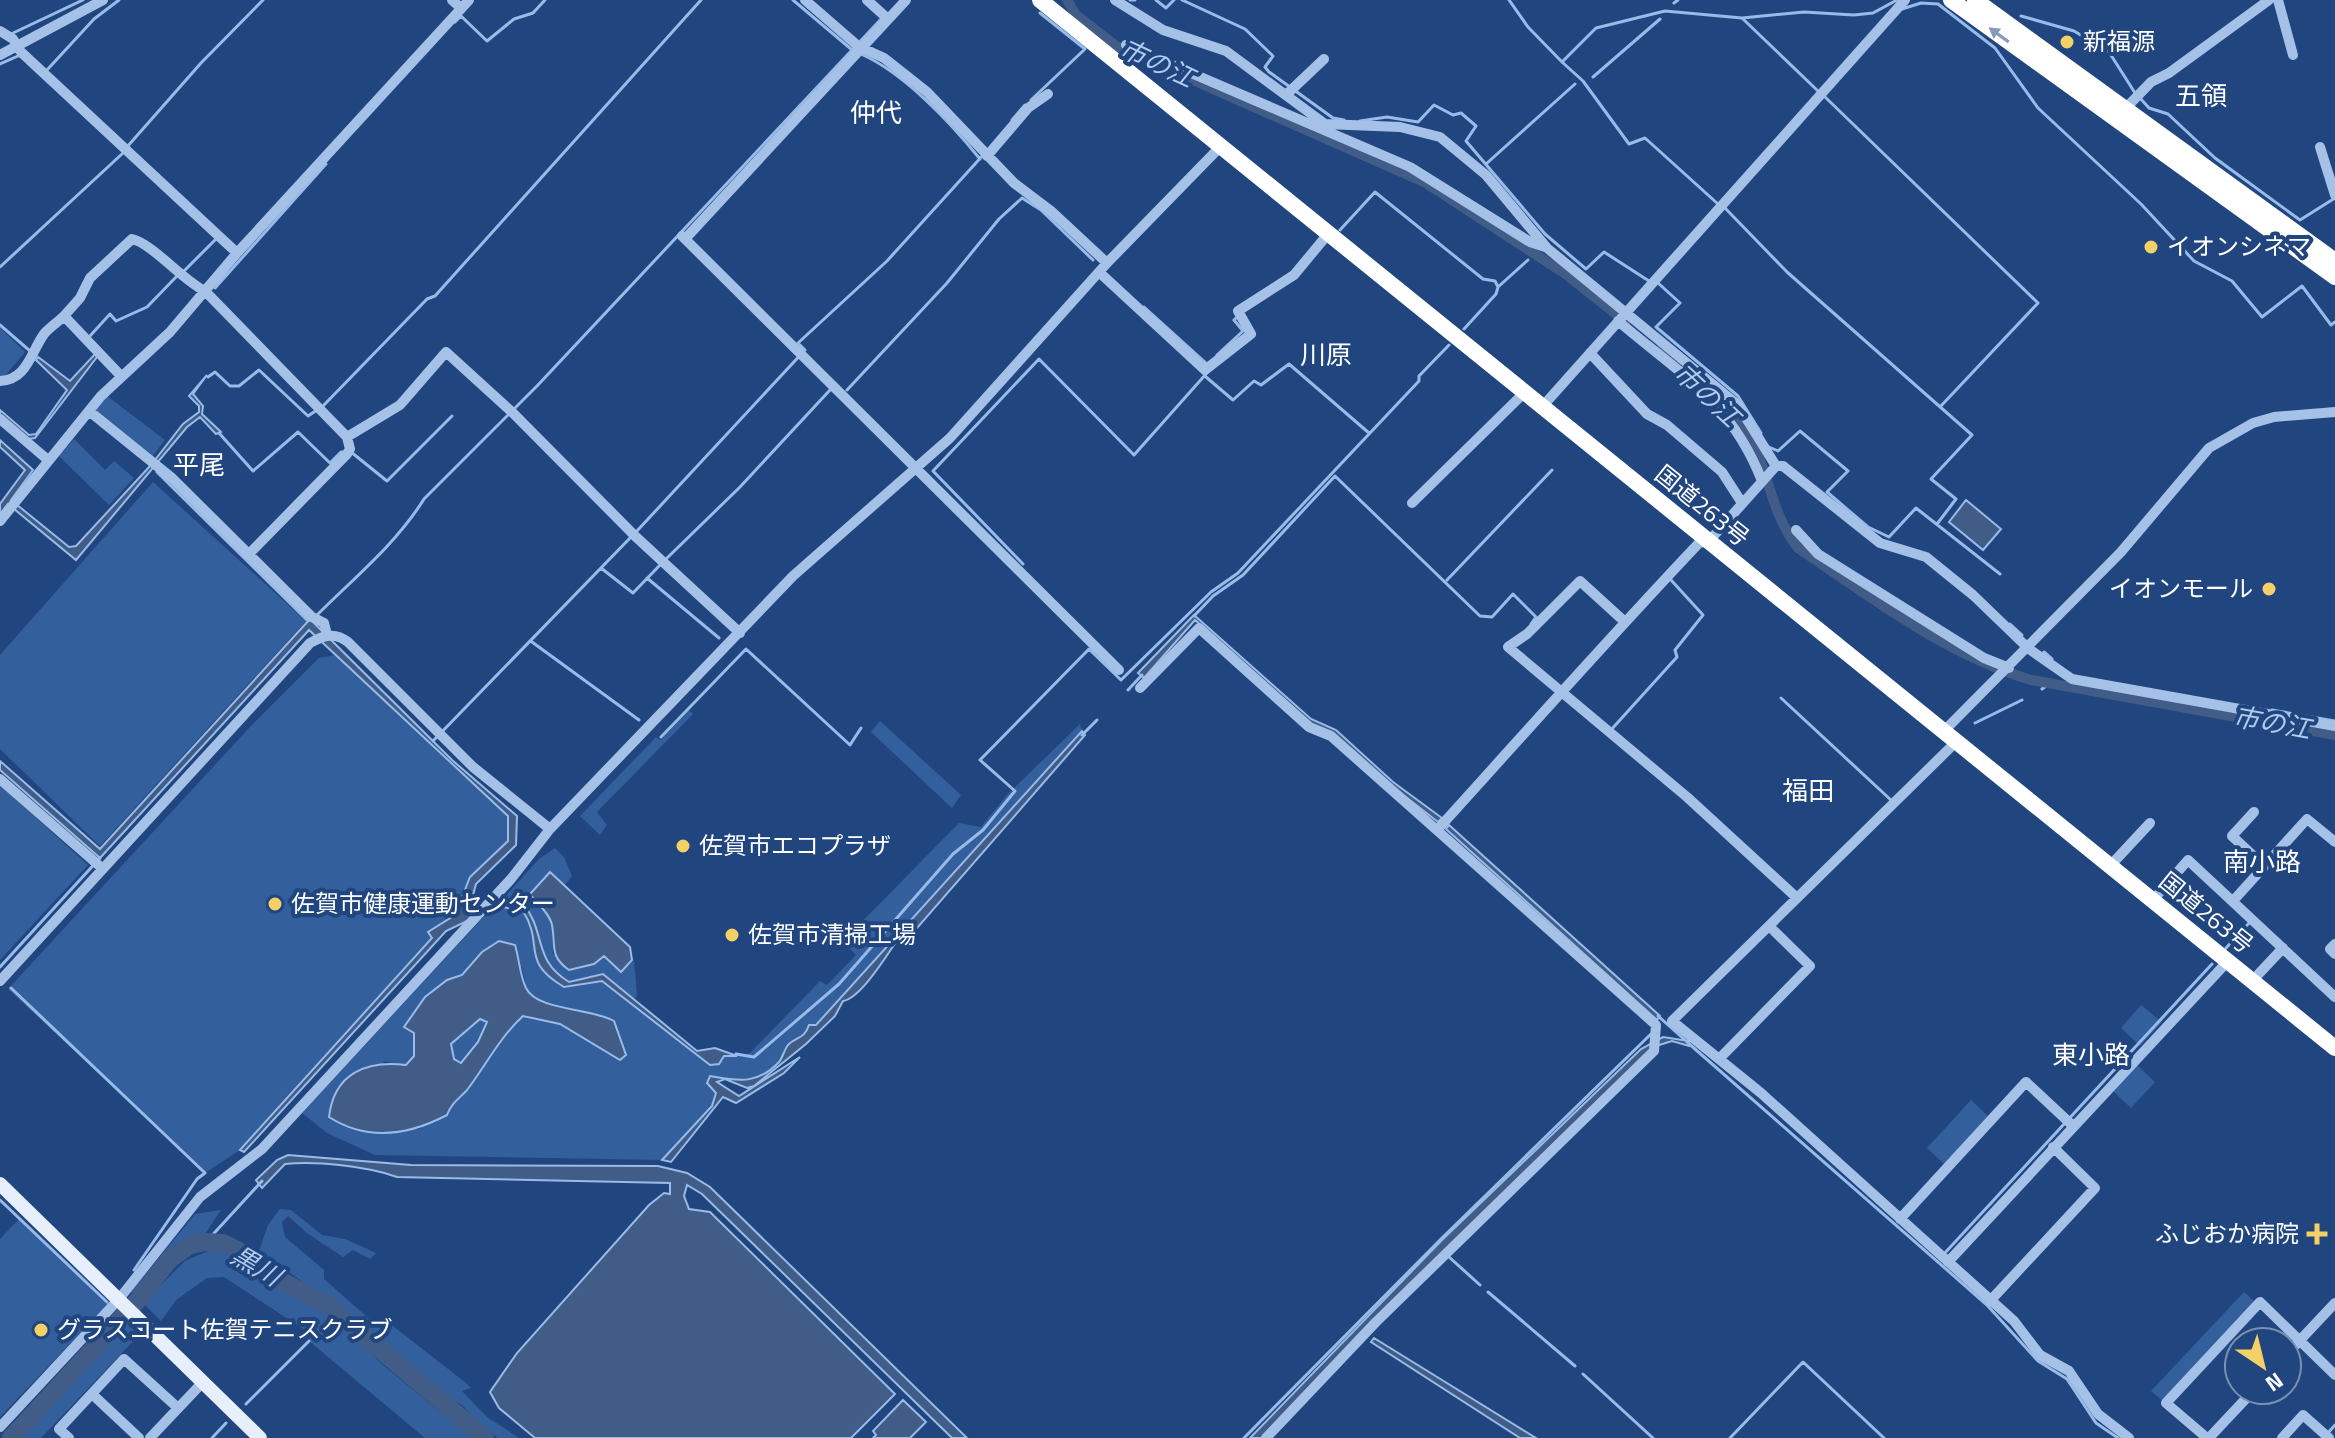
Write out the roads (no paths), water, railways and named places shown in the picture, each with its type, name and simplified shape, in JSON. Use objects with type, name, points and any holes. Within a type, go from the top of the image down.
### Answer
[{"type":"highway","name":"国道263号","points":[[1040,0],[2252,981],[2332,1041]]},
{"type":"highway","points":[[1951,0],[2335,277]]},
{"type":"highway","points":[[1975,0],[2335,261]]},
{"type":"main road","points":[[0,1184],[260,1438]]},
{"type":"street","points":[[0,55],[103,0]]},
{"type":"street","points":[[0,521],[120,375],[170,332],[237,253],[465,4],[452,0]]},
{"type":"street","points":[[805,0],[856,47],[906,74],[985,154],[1107,263]]},
{"type":"street","points":[[867,0],[884,16]]},
{"type":"street","points":[[906,0],[884,16],[684,237],[1119,670]]},
{"type":"street","points":[[1115,0],[1163,30],[1226,51],[1290,91],[1325,124],[1400,127],[1440,137],[1486,175],[1547,248],[1627,310],[1738,405],[1773,469]]},
{"type":"street","points":[[2124,110],[2138,95],[2269,0]]},
{"type":"street","points":[[2278,0],[2293,55]]},
{"type":"street","points":[[1542,407],[1899,4]]},
{"type":"street","points":[[0,31],[237,253]]},
{"type":"street","points":[[1126,45],[1410,167],[1530,242],[1547,248]]},
{"type":"street","points":[[1290,91],[1324,59]]},
{"type":"street","points":[[985,154],[1028,108],[1048,94]]},
{"type":"street","points":[[0,1427],[119,1299],[200,1197],[262,1149],[489,904],[550,829],[835,537],[918,469],[1107,263],[1221,146]]},
{"type":"street","points":[[2320,147],[2334,194]]},
{"type":"street","points":[[1099,272],[1208,367],[1251,334],[1239,314],[1294,275],[1328,234]]},
{"type":"street","points":[[5,381],[34,356],[43,335],[80,298],[90,278],[132,239],[137,240],[178,276],[205,291],[347,437],[348,452],[248,555]]},
{"type":"street","points":[[64,316],[120,375]]},
{"type":"street","points":[[1618,321],[1725,412],[1751,452],[1762,481]]},
{"type":"street","points":[[347,437],[400,405],[446,352],[740,633]]},
{"type":"street","points":[[1590,353],[1647,414],[1667,425],[1722,472],[1742,503]]},
{"type":"street","points":[[1412,503],[1525,392]]},
{"type":"street","points":[[89,411],[155,463],[314,619],[324,623],[327,635]]},
{"type":"street","points":[[2129,1438],[2098,1414],[2069,1371],[2040,1355],[2028,1336],[1944,1258],[1672,1021],[1769,926],[1794,895],[1951,736],[2000,677],[2121,552],[2209,448],[2253,423],[2274,417],[2335,412]]},
{"type":"street","points":[[0,419],[48,460]]},
{"type":"street","points":[[1442,825],[1563,692],[1622,620],[1699,543],[1709,541],[1773,469],[1783,466],[1880,543],[1926,557],[1973,595],[2029,649],[2072,679],[2335,726]]},
{"type":"street","points":[[1796,530],[1818,554],[1984,658],[2009,668]]},
{"type":"street","points":[[1622,620],[1580,581],[1525,636],[1508,647],[1735,838],[1794,895]]},
{"type":"street","points":[[1140,688],[1199,628],[1309,727],[1331,736],[1442,825],[1656,1025],[1654,1051],[1447,1251],[1266,1438]]},
{"type":"street","points":[[0,981],[98,865],[314,641],[327,635],[340,636],[348,642],[511,800],[550,829]]},
{"type":"street","points":[[0,779],[98,865]]},
{"type":"street","points":[[2254,812],[2232,836],[2264,866]]},
{"type":"street","points":[[2233,901],[2307,819],[2335,842]]},
{"type":"street","points":[[2110,866],[2150,823]]},
{"type":"street","points":[[2153,900],[2188,860],[2335,997]]},
{"type":"street","points":[[1719,1059],[1810,966],[1769,926]]},
{"type":"street","points":[[2335,944],[2330,949],[2335,954]]},
{"type":"street","points":[[2252,981],[2283,948]]},
{"type":"street","points":[[1944,1258],[2053,1147],[2069,1122],[2228,961]]},
{"type":"street","points":[[1900,1219],[2026,1082],[2069,1122]]},
{"type":"street","points":[[1990,1301],[2095,1188],[2053,1147]]},
{"type":"street","points":[[2238,1326],[2260,1302],[2287,1326]]},
{"type":"street","points":[[2303,1338],[2335,1303]]},
{"type":"street","points":[[2223,1342],[2166,1403],[2208,1438],[2239,1406]]},
{"type":"street","points":[[2303,1346],[2335,1375]]},
{"type":"street","points":[[69,1438],[59,1429],[124,1359],[178,1408]]},
{"type":"street","points":[[150,1438],[203,1382]]},
{"type":"street","points":[[92,1394],[139,1438]]},
{"type":"street","points":[[2282,1438],[2303,1415],[2329,1436]]},
{"type":"waterway","points":[[11,34],[83,0]]},
{"type":"waterway","points":[[47,70],[94,19],[119,0]]},
{"type":"waterway","points":[[127,147],[201,63],[263,0]]},
{"type":"waterway","points":[[455,22],[461,16],[487,41],[514,19],[533,13],[545,0]]},
{"type":"waterway","points":[[323,406],[427,299],[435,296],[701,0]]},
{"type":"waterway","points":[[793,0],[851,49]]},
{"type":"waterway","name":"市の江","points":[[1067,0],[1076,15],[1116,46],[1426,183],[1567,275],[1626,322]]},
{"type":"waterway","points":[[1130,0],[1135,0]]},
{"type":"waterway","points":[[1156,0],[1166,8],[1174,0]]},
{"type":"waterway","points":[[1182,0],[1245,29],[1273,56],[1265,67],[1269,72],[1333,118],[1344,120]]},
{"type":"waterway","points":[[1509,0],[1528,27],[1562,62],[1596,28],[1665,11],[1742,18],[1804,12],[1854,15],[1873,13],[1897,0]]},
{"type":"waterway","points":[[1674,3],[1678,0]]},
{"type":"waterway","points":[[1902,9],[1921,3],[1938,4],[1995,48],[2038,108],[2141,204],[2194,261],[2232,281],[2262,317],[2302,286],[2331,325],[2335,322]]},
{"type":"waterway","points":[[1031,100],[1085,49],[1040,13]]},
{"type":"waterway","points":[[2021,16],[2074,31],[2109,52],[2135,93]]},
{"type":"waterway","points":[[317,615],[388,546],[424,499],[537,386],[883,17]]},
{"type":"waterway","points":[[1742,18],[1818,91]]},
{"type":"waterway","points":[[1593,77],[1660,19]]},
{"type":"waterway","points":[[861,54],[910,86],[980,159]]},
{"type":"waterway","points":[[0,64],[18,56]]},
{"type":"waterway","points":[[1562,62],[1583,81],[1629,144],[1645,138],[1718,204]]},
{"type":"waterway","points":[[1486,164],[1575,84]]},
{"type":"waterway","points":[[1824,96],[2038,303],[1940,407]]},
{"type":"waterway","points":[[2140,98],[2149,108],[2168,114],[2215,158],[2300,220],[2335,198]]},
{"type":"waterway","points":[[1012,120],[1025,105]]},
{"type":"waterway","points":[[1360,121],[1387,117],[1418,122],[1434,105],[1453,115],[1461,113],[1476,126],[1466,141],[1545,234],[1586,269],[1604,252],[1649,281]]},
{"type":"waterway","points":[[0,267],[123,153]]},
{"type":"waterway","points":[[636,532],[805,350],[798,343],[887,261],[984,154]]},
{"type":"waterway","points":[[215,288],[326,164]]},
{"type":"waterway","points":[[1340,230],[1375,192],[1483,279],[1495,281],[1498,287],[1528,260]]},
{"type":"waterway","points":[[847,390],[947,283],[999,219],[1022,198],[1041,210],[1093,260]]},
{"type":"waterway","points":[[1725,208],[1787,272],[1972,435],[1931,479],[1956,499],[1937,524]]},
{"type":"waterway","points":[[183,272],[217,238]]},
{"type":"waterway","points":[[89,337],[110,314],[116,321],[147,307],[177,276]]},
{"type":"waterway","points":[[1657,282],[1680,303],[1656,327],[1738,396],[1761,433]]},
{"type":"waterway","points":[[1464,329],[1496,294],[1498,287]]},
{"type":"waterway","points":[[1144,307],[1207,364]]},
{"type":"waterway","points":[[1217,355],[1243,331],[1234,320],[1239,315]]},
{"type":"waterway","points":[[0,325],[30,351]]},
{"type":"waterway","points":[[736,1054],[754,1057],[839,984],[953,854],[983,830],[1015,791],[980,760],[1089,649],[1121,680],[1211,592],[1238,573],[1419,381],[1419,376],[1449,345]]},
{"type":"waterway","name":"市の江","points":[[1661,350],[1716,395],[1739,421],[1757,452],[1784,525],[1798,548],[1939,640],[1999,669],[2031,680],[2335,735]]},
{"type":"waterway","points":[[1023,564],[933,471],[1039,359],[1134,455],[1206,374]]},
{"type":"waterway","points":[[1206,377],[1233,400],[1254,381],[1261,385],[1289,364],[1369,433]]},
{"type":"waterway","points":[[208,377],[215,372],[230,386],[239,386],[259,370],[308,416],[317,410]]},
{"type":"waterway","points":[[665,560],[740,487],[830,390]]},
{"type":"waterway","points":[[219,433],[253,471],[298,432],[330,463],[341,452],[351,452],[387,481],[452,416]]},
{"type":"waterway","points":[[1769,447],[1778,451],[1800,431],[1848,471],[1827,492],[1868,527],[1889,537],[1916,508],[2000,574]]},
{"type":"waterway","points":[[1447,580],[1552,470]]},
{"type":"waterway","points":[[157,472],[308,621]]},
{"type":"waterway","points":[[1194,616],[1213,596],[1243,575],[1335,476],[1480,616],[1492,617],[1513,594],[1536,617],[1531,624]]},
{"type":"waterway","points":[[433,741],[631,537]]},
{"type":"waterway","points":[[601,568],[633,593],[660,565]]},
{"type":"waterway","points":[[647,578],[719,638]]},
{"type":"waterway","points":[[1610,731],[1677,657],[1675,650],[1703,615],[1671,580]]},
{"type":"waterway","points":[[2010,624],[2022,635]]},
{"type":"waterway","points":[[532,642],[639,720]]},
{"type":"waterway","points":[[661,737],[746,649],[850,745],[861,728]]},
{"type":"waterway","points":[[2044,652],[2052,659]]},
{"type":"waterway","points":[[1128,690],[1142,675]]},
{"type":"waterway","name":"市の江","points":[[2042,689],[2050,683]]},
{"type":"waterway","points":[[1781,698],[1892,801]]},
{"type":"waterway","points":[[1975,723],[2022,700]]},
{"type":"waterway","points":[[2272,710],[2335,721]]},
{"type":"waterway","points":[[1082,735],[1097,720]]},
{"type":"waterway","points":[[0,967],[100,858]]},
{"type":"waterway","points":[[2226,948],[2251,921]]},
{"type":"waterway","points":[[1943,1255],[2212,964]]},
{"type":"waterway","points":[[11,988],[205,1173],[197,1179],[134,1270]]},
{"type":"waterway","points":[[1658,1016],[1685,1040]]},
{"type":"waterway","points":[[1244,1438],[1442,1238],[1651,1034]]},
{"type":"waterway","points":[[1687,1042],[1987,1305],[2038,1361],[2067,1379],[2096,1423],[2118,1438]]},
{"type":"waterway","points":[[206,1242],[262,1181]]},
{"type":"waterway","points":[[0,1200],[107,1302]]},
{"type":"waterway","name":"黒川","points":[[11,1438],[139,1299],[169,1260],[190,1245],[206,1242],[223,1243],[239,1251],[270,1275],[326,1304],[485,1438]]},
{"type":"waterway","points":[[1449,1257],[1480,1285]]},
{"type":"waterway","points":[[1488,1292],[1575,1366]]},
{"type":"waterway","points":[[246,1404],[309,1341]]},
{"type":"waterway","points":[[1730,1438],[1803,1362],[1884,1438]]},
{"type":"waterway","points":[[1583,1374],[1653,1438]]},
{"type":"waterway","points":[[212,1438],[226,1423]]},
{"type":"waterway","points":[[2327,1434],[2335,1425]]},
{"type":"place","name":"新福源","points":[[2067,42]]},
{"type":"place","name":"イオンシネマ","points":[[2151,247]]},
{"type":"place","name":"イオンモール","points":[[2269,589]]},
{"type":"place","name":"佐賀市エコプラザ","points":[[683,846]]},
{"type":"place","name":"佐賀市健康運動センター","points":[[275,904]]},
{"type":"place","name":"佐賀市清掃工場","points":[[732,935]]},
{"type":"place","name":"ふじおか病院","points":[[2317,1234]]},
{"type":"place","name":"グラスコート佐賀テニスクラブ","points":[[41,1330]]},
{"type":"district","name":"五領","points":[[2201,96]]},
{"type":"district","name":"仲代","points":[[876,113]]},
{"type":"district","name":"川原","points":[[1326,355]]},
{"type":"district","name":"平尾","points":[[199,465]]},
{"type":"district","name":"福田","points":[[1808,791]]},
{"type":"district","name":"南小路","points":[[2262,862]]},
{"type":"district","name":"東小路","points":[[2091,1055]]}]
